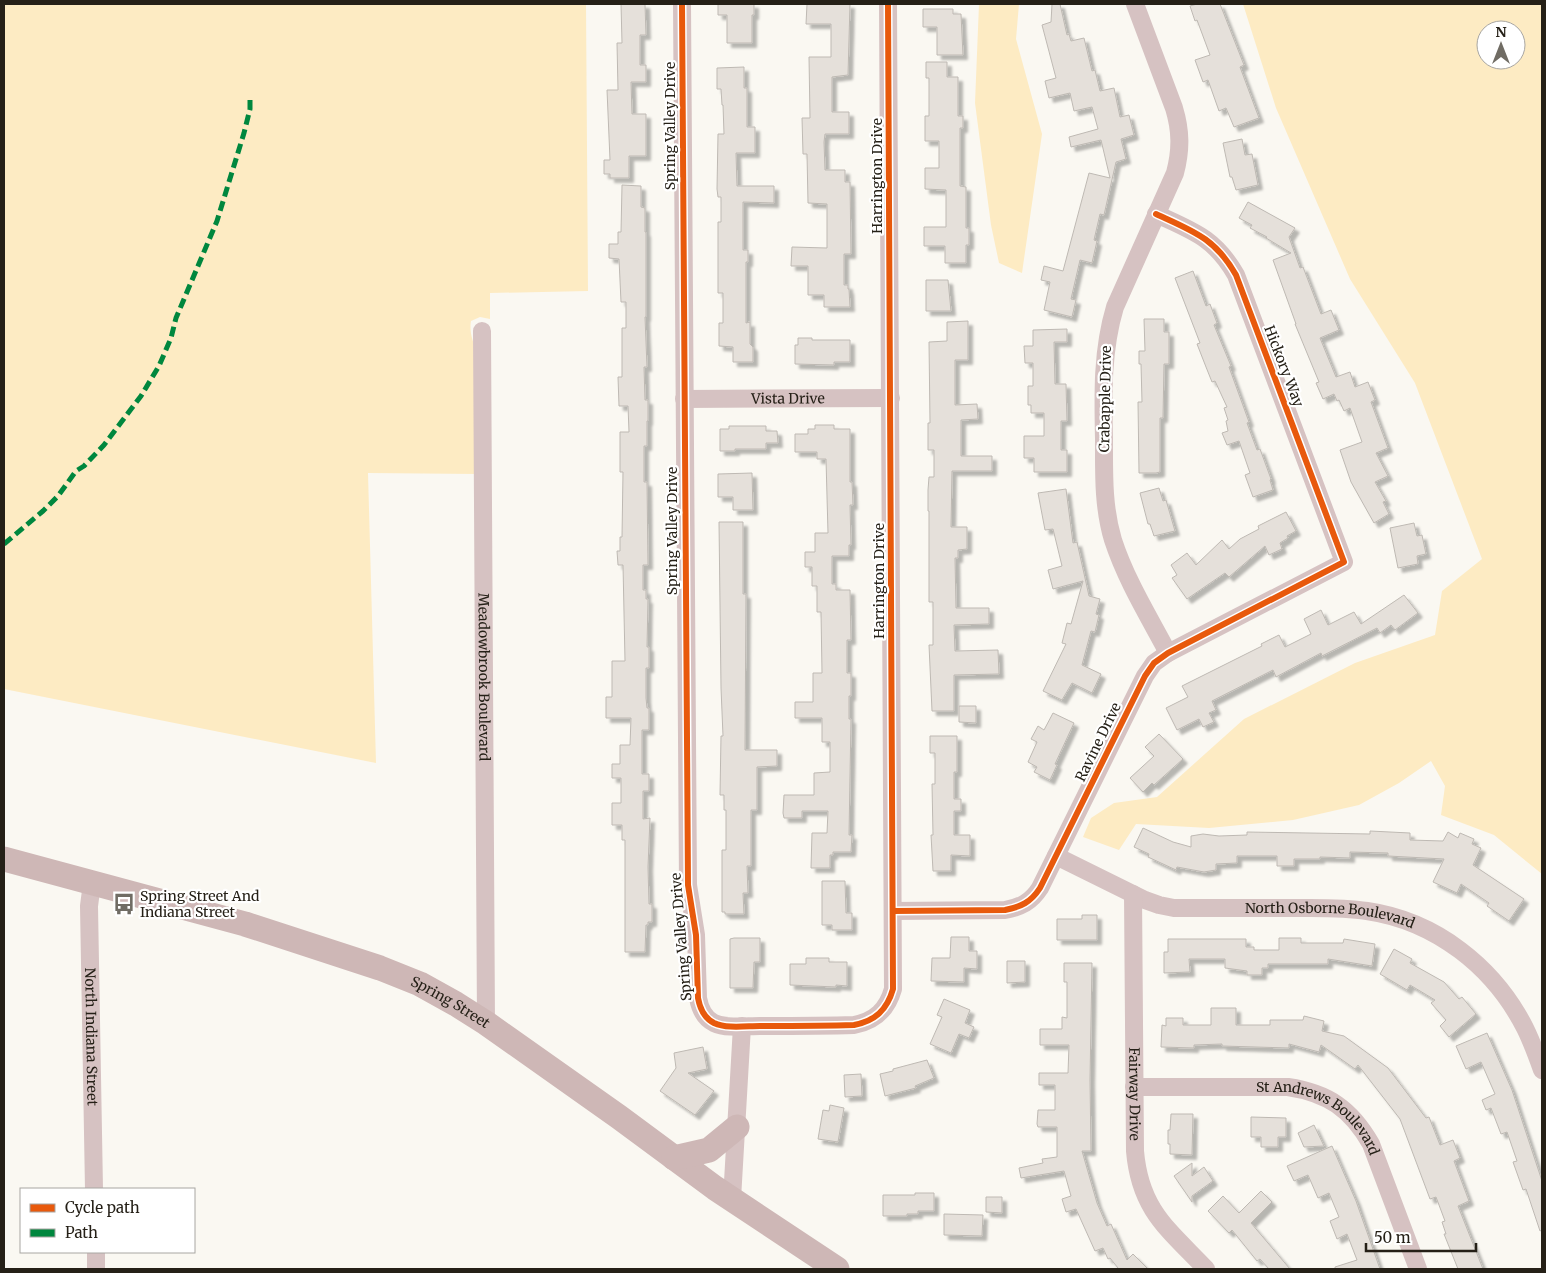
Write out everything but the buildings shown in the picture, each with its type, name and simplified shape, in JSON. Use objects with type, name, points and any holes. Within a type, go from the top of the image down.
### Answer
[{"type":"main road","name":"Spring Street","points":[[4,860],[245,924],[380,968],[420,984],[486,1023],[732,1199],[837,1269]]},
{"type":"main road","points":[[674,1158],[708,1150],[737,1127]]},
{"type":"street","name":"Spring Valley Drive","points":[[682,4],[688,884],[696,942],[700,1008],[712,1022],[722,1026],[742,1026]]},
{"type":"street","name":"Harrington Drive","points":[[742,1026],[854,1025],[865,1023],[875,1018],[884,1010],[890,1000],[893,989],[888,4]]},
{"type":"street","name":"Crabapple Drive","points":[[1135,4],[1179,124],[1179,157],[1175,172],[1115,307],[1106,340],[1103,374],[1104,482],[1108,524],[1119,556],[1168,653]]},
{"type":"street","name":"Hickory Way","points":[[1156,214],[1204,237],[1228,260],[1236,275],[1344,562]]},
{"type":"street","name":"Meadowbrook Boulevard","points":[[482,331],[486,1023]]},
{"type":"street","name":"Vista Drive","points":[[684,399],[891,398]]},
{"type":"street","name":"Ravine Drive","points":[[893,910],[1005,910],[1018,908],[1034,896],[1056,856],[1144,676],[1154,663],[1168,653],[1344,562]]},
{"type":"street","name":"North Osborne Boulevard","points":[[1056,856],[1133,894],[1159,905],[1174,908],[1350,909],[1387,915],[1422,927],[1439,936],[1469,957],[1496,983],[1507,997],[1526,1029],[1542,1070]]},
{"type":"street","name":"North Indiana Street","points":[[92,883],[89,906],[94,1188]]},
{"type":"street","name":"Fairway Drive","points":[[1133,894],[1136,1170],[1150,1206],[1161,1222],[1206,1269]]},
{"type":"street","points":[[732,1199],[742,1026]]},
{"type":"street","name":"St Andrews Boulevard","points":[[1134,1087],[1288,1087],[1314,1093],[1337,1104],[1351,1116],[1371,1144],[1418,1269]]},
{"type":"street","points":[[96,1253],[96,1269]]},
{"type":"shaded area","points":[[4,4],[586,4],[588,291],[490,293],[490,319],[480,317],[471,321],[471,333],[476,351],[478,474],[368,473],[376,763],[4,689]]},
{"type":"shaded area","points":[[979,4],[1019,4],[1016,39],[1042,134],[1022,273],[999,263],[991,225],[975,103]]},
{"type":"shaded area","points":[[1243,4],[1542,4],[1542,874],[1494,835],[1441,815],[1445,786],[1431,761],[1399,783],[1359,805],[1293,820],[1209,828],[1136,824],[1119,850],[1083,837],[1091,818],[1114,803],[1157,797],[1244,719],[1355,663],[1435,635],[1442,591],[1482,559],[1415,383],[1350,279],[1276,108]]},
{"type":"marked path","points":[[4,544],[43,511],[58,496],[76,471],[84,466],[104,445],[141,396],[159,366],[171,338],[176,318],[217,221],[244,133],[250,109],[250,99]]},
{"type":"cycle path","points":[[682,4],[688,885],[696,935],[698,998],[700,1006],[705,1016],[714,1023],[737,1027],[854,1025],[868,1021],[884,1009],[893,989],[888,4]]},
{"type":"cycle path","points":[[893,911],[1005,910],[1021,905],[1029,900],[1040,888],[1145,676],[1154,663],[1168,653],[1344,562],[1236,275],[1220,252],[1202,237],[1156,214]]},
{"type":"place","name":"Spring Street And Indiana Street","points":[[124,904]]}]
